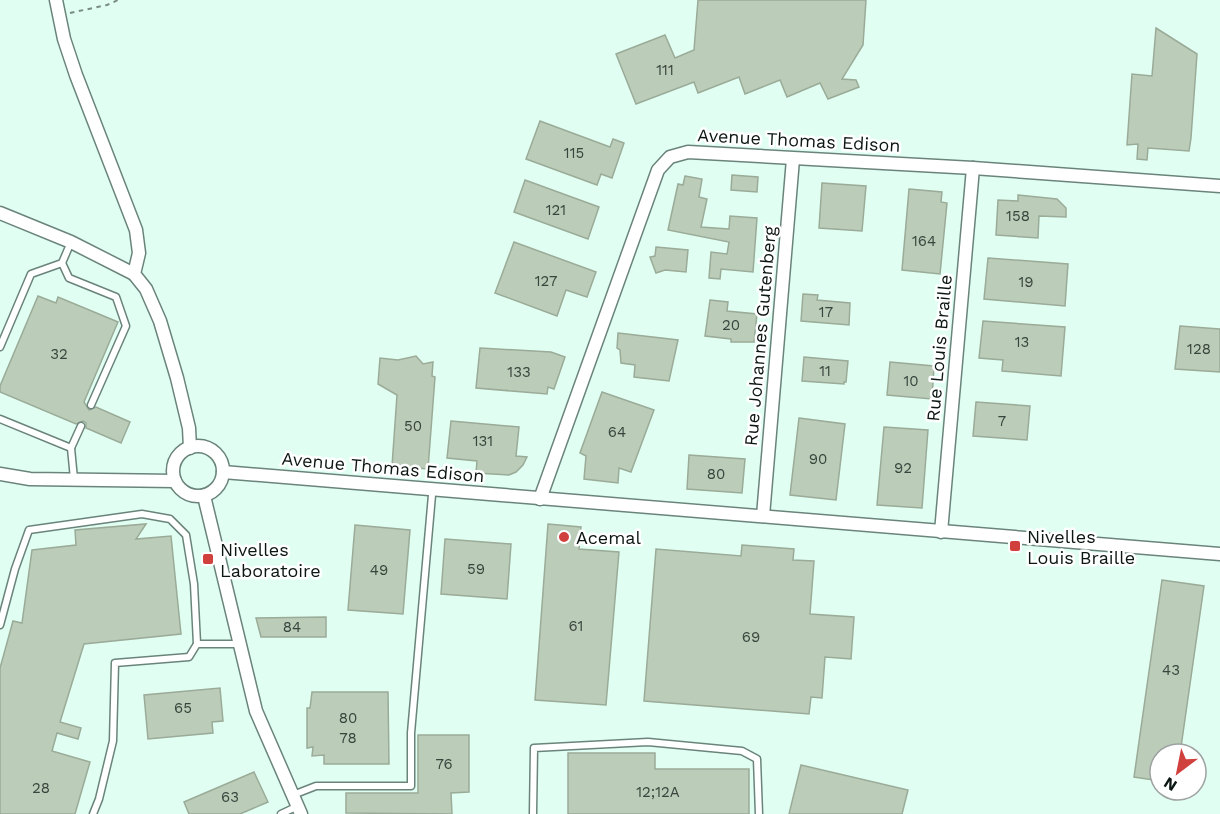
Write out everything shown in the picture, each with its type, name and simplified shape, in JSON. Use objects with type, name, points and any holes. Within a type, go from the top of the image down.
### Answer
[{"type":"street","points":[[56,0],[58,16],[92,120],[135,230],[139,253],[134,274]]},
{"type":"street","name":"Avenue Thomas Edison","points":[[540,499],[658,170],[670,157],[688,152],[972,168],[1220,186]]},
{"type":"street","name":"Rue Johannes Gutenberg","points":[[763,516],[793,159]]},
{"type":"street","name":"Rue Louis Braille","points":[[942,531],[972,168]]},
{"type":"street","points":[[0,213],[71,242],[134,274],[146,289],[160,321],[189,428],[190,448]]},
{"type":"street","points":[[206,447],[219,458],[223,472],[218,487],[204,496],[195,496],[186,494],[179,488],[175,481],[173,467],[182,452],[190,448],[206,447]]},
{"type":"street","name":"Avenue Thomas Edison","points":[[223,472],[1220,554]]},
{"type":"street","points":[[0,474],[30,479],[175,481]]},
{"type":"street","points":[[204,496],[256,711],[297,805]]},
{"type":"lane","points":[[0,347],[32,274],[62,262],[71,242]]},
{"type":"lane","points":[[62,262],[69,278],[116,297],[126,326],[91,405]]},
{"type":"lane","points":[[0,419],[71,448]]},
{"type":"lane","points":[[74,480],[71,448],[81,426]]},
{"type":"lane","points":[[281,814],[297,805],[316,786],[411,786],[411,733],[432,495]]},
{"type":"lane","points":[[0,625],[15,569],[29,530],[142,514],[170,519],[186,535],[194,584],[197,644],[189,657],[115,663],[113,741],[99,799],[93,814]]},
{"type":"lane","points":[[197,644],[239,644]]},
{"type":"lane","points":[[533,814],[534,748],[648,742],[742,751],[757,759],[759,814]]},
{"type":"path","points":[[58,16],[107,5],[118,0]]},
{"type":"building","points":[[698,0],[866,0],[863,45],[842,79],[856,80],[859,87],[828,99],[820,83],[787,97],[780,80],[745,94],[739,77],[698,93],[694,82],[636,104],[616,54],[665,35],[675,58],[694,50]]},
{"type":"building","points":[[1156,28],[1197,54],[1191,138],[1189,151],[1148,148],[1147,160],[1137,159],[1138,144],[1127,145],[1132,74],[1152,76]]},
{"type":"building","points":[[540,121],[610,147],[613,139],[624,143],[612,178],[601,174],[597,185],[526,159]]},
{"type":"building","points":[[732,175],[758,177],[757,192],[731,190]]},
{"type":"building","points":[[685,176],[702,179],[699,197],[707,199],[701,227],[729,229],[730,216],[757,218],[753,272],[721,269],[720,279],[709,278],[711,252],[727,254],[729,242],[668,230],[678,184],[683,185]]},
{"type":"building","points":[[525,180],[599,207],[588,239],[514,212]]},
{"type":"building","points":[[822,183],[866,186],[862,231],[819,228]]},
{"type":"building","points":[[909,189],[942,192],[941,202],[947,203],[940,274],[902,270]]},
{"type":"building","points":[[1018,195],[1057,199],[1066,208],[1066,217],[1039,216],[1038,238],[996,235],[998,200],[1018,201]]},
{"type":"building","points":[[514,242],[596,272],[587,297],[566,290],[557,316],[495,293]]},
{"type":"building","points":[[656,247],[688,250],[686,272],[665,270],[656,273],[650,257],[655,256]]},
{"type":"building","points":[[988,258],[1068,264],[1065,306],[984,299]]},
{"type":"building","points":[[803,294],[818,295],[817,300],[850,303],[849,325],[801,321]]},
{"type":"building","points":[[38,296],[56,303],[58,297],[118,322],[84,402],[89,410],[96,407],[130,422],[121,443],[86,428],[86,423],[83,421],[76,424],[0,392],[0,386]]},
{"type":"building","points":[[710,300],[728,302],[727,311],[757,314],[754,342],[731,342],[731,339],[705,336]]},
{"type":"building","points":[[983,321],[1065,327],[1061,376],[1002,371],[1003,360],[979,358]]},
{"type":"building","points":[[1180,326],[1220,329],[1220,372],[1175,369]]},
{"type":"building","points":[[618,333],[678,340],[669,381],[634,377],[635,365],[621,363],[620,350],[617,348]]},
{"type":"building","points":[[480,348],[551,352],[565,357],[554,389],[548,387],[547,394],[476,388]]},
{"type":"building","points":[[416,356],[423,364],[433,362],[432,376],[435,377],[428,469],[392,466],[397,395],[378,384],[380,358],[398,360]]},
{"type":"building","points":[[804,357],[848,361],[846,382],[844,384],[802,381]]},
{"type":"building","points":[[890,362],[934,366],[932,399],[887,395]]},
{"type":"building","points":[[602,392],[654,410],[631,472],[619,468],[618,483],[584,479],[586,456],[580,453]]},
{"type":"building","points":[[976,402],[1030,406],[1027,440],[973,436]]},
{"type":"building","points":[[799,418],[845,424],[836,500],[790,495]]},
{"type":"building","points":[[451,421],[519,427],[516,456],[527,457],[523,465],[509,475],[476,473],[477,461],[447,458]]},
{"type":"building","points":[[884,427],[928,430],[922,508],[877,505]]},
{"type":"building","points":[[689,455],[745,459],[742,493],[687,489]]},
{"type":"building","points":[[146,524],[136,539],[171,536],[181,634],[84,644],[60,722],[81,728],[78,739],[57,733],[52,751],[90,762],[75,814],[0,814],[0,668],[13,621],[22,623],[32,550],[76,545],[75,530]]},
{"type":"building","points":[[548,524],[581,527],[579,549],[619,552],[606,705],[535,700]]},
{"type":"building","points":[[355,525],[410,530],[403,614],[348,610]]},
{"type":"building","points":[[445,539],[511,544],[507,599],[441,594]]},
{"type":"building","points":[[742,545],[794,549],[793,560],[814,561],[810,614],[854,617],[851,659],[825,657],[822,698],[811,697],[809,714],[644,701],[656,549],[741,556]]},
{"type":"building","points":[[1162,580],[1204,586],[1182,742],[1148,742],[1148,779],[1134,777]]},
{"type":"building","points":[[326,617],[326,637],[261,637],[256,618]]},
{"type":"building","points":[[220,688],[223,721],[212,722],[213,733],[148,739],[144,695]]},
{"type":"building","points":[[312,692],[388,692],[389,764],[324,764],[324,755],[312,756],[313,747],[307,748],[307,708],[310,708]]},
{"type":"building","points":[[418,735],[469,735],[469,792],[451,793],[452,814],[346,813],[346,793],[418,793]]},
{"type":"building","points":[[568,753],[655,753],[655,769],[749,769],[749,814],[568,814]]},
{"type":"building","points":[[801,765],[908,790],[902,814],[789,814]]},
{"type":"building","points":[[254,772],[268,802],[240,814],[189,814],[184,802]]},
{"type":"place","name":"Acemal","points":[[564,537]]},
{"type":"place","name":"Nivelles Louis Braille","points":[[1015,546]]},
{"type":"place","name":"Nivelles Laboratoire","points":[[208,559]]}]
